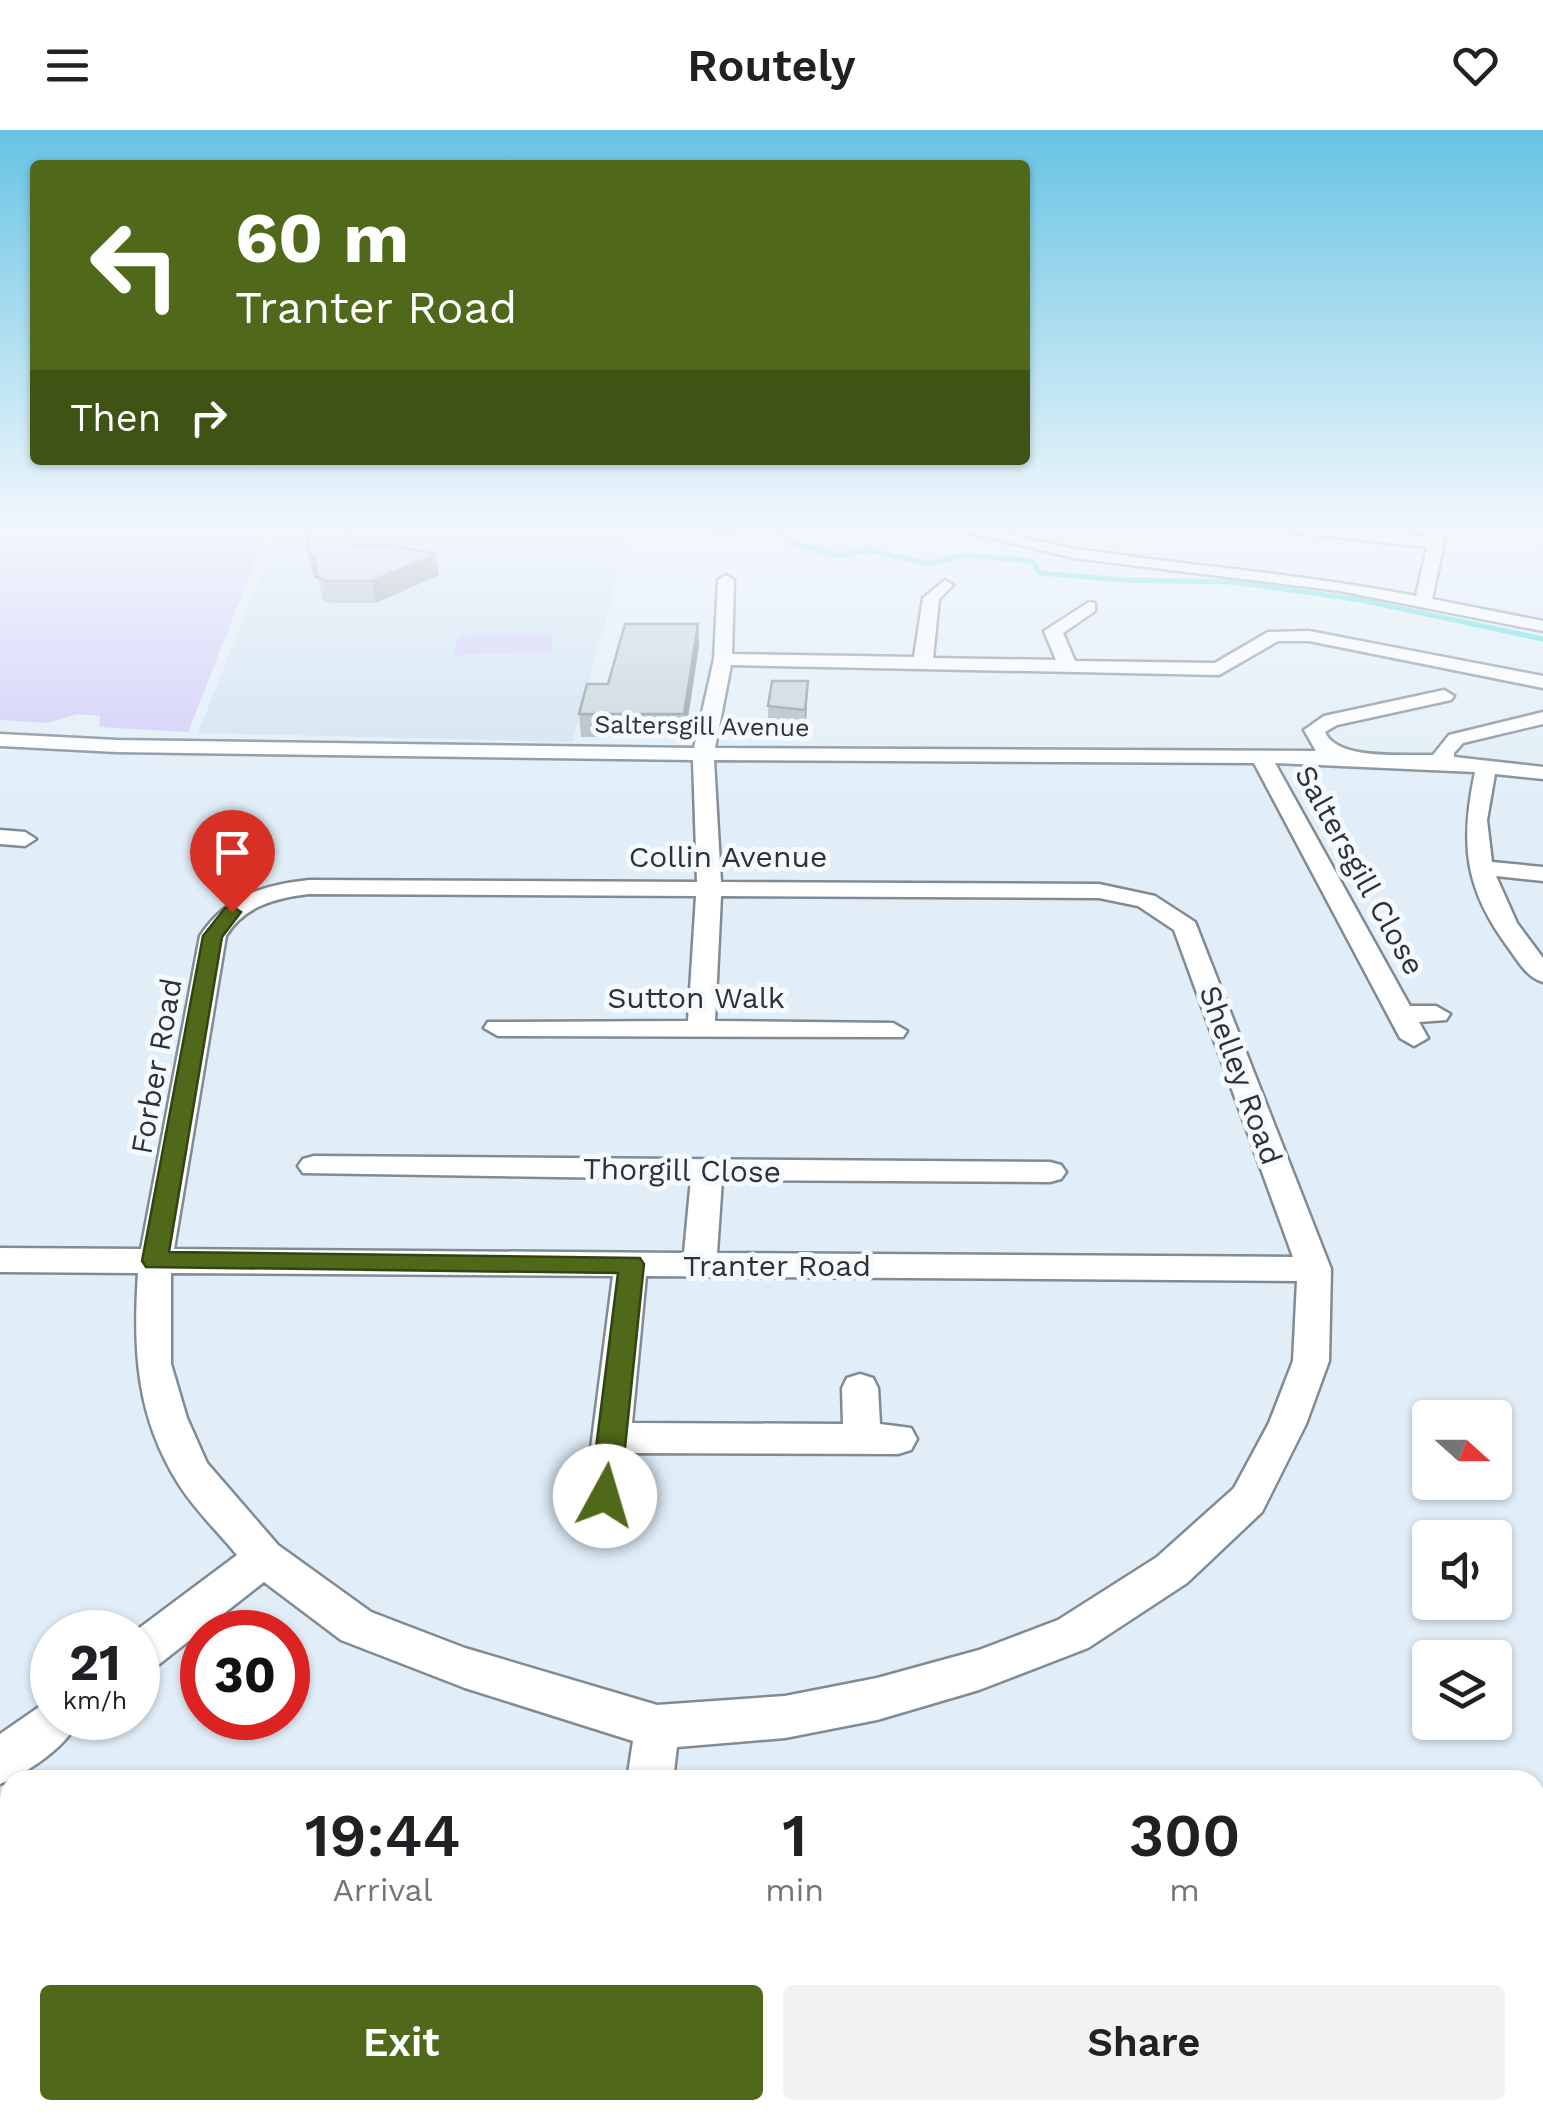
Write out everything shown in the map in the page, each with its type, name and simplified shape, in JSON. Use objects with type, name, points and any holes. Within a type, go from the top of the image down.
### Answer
[{"type":"street","points":[[701,1030],[709,888],[703,754],[723,659],[725,619]]},
{"type":"street","points":[[922,660],[928,619]]},
{"type":"street","points":[[1067,664],[1052,631],[1071,619]]},
{"type":"street","points":[[1507,619],[1543,626]]},
{"type":"street","points":[[723,659],[1219,668],[1274,636],[1308,636],[1543,682]]},
{"type":"street","points":[[1338,757],[1318,742],[1314,730],[1331,720],[1444,696]]},
{"type":"street","points":[[1445,762],[1443,752],[1456,739],[1543,718]]},
{"type":"street","name":"Saltersgill Avenue","points":[[0,740],[117,746],[703,754],[1338,757],[1445,762],[1543,773]]},
{"type":"street","name":"Saltersgill Close","points":[[1261,757],[1407,1026],[1436,1014]]},
{"type":"street","points":[[1486,766],[1476,820],[1482,868],[1498,912],[1518,949],[1543,974]]},
{"type":"street","points":[[0,837],[25,839]]},
{"type":"street","points":[[1482,868],[1543,874]]},
{"type":"street","name":"Collin Avenue","points":[[310,886],[1100,892],[1145,899]]},
{"type":"street","name":"Forber Road","points":[[310,886],[250,901],[219,923],[213,936],[154,1261],[152,1364],[168,1418],[192,1473],[264,1558],[356,1626],[465,1668],[657,1726]]},
{"type":"street","name":"Shelley Road","points":[[1145,899],[1176,916],[1186,927],[1314,1269]]},
{"type":"street","name":"Sutton Walk","points":[[498,1028],[894,1031]]},
{"type":"street","name":"Thorgill Close","points":[[314,1166],[1050,1172]]},
{"type":"street","points":[[700,1264],[707,1170]]},
{"type":"street","name":"Tranter Road","points":[[0,1260],[1314,1269]]},
{"type":"street","points":[[605,1496],[632,1264]]},
{"type":"street","points":[[651,1770],[657,1726],[785,1717],[876,1699],[979,1670],[1074,1634],[1172,1570],[1248,1500],[1287,1424],[1310,1361],[1314,1269]]},
{"type":"street","points":[[612,1438],[880,1439],[860,1388]]},
{"type":"street","points":[[160,1639],[264,1558]]},
{"type":"street","points":[[0,1762],[30,1739]]},
{"type":"shaded area","points":[[0,619],[232,619],[188,732],[99,727],[100,716],[77,714],[47,723],[0,720]]},
{"type":"shaded area","points":[[243,619],[606,619],[572,742],[198,733]]},
{"type":"shaded area","points":[[553,633],[551,652],[454,655],[458,635]]},
{"type":"building","points":[[625,624],[698,624],[684,714],[579,714],[587,684],[608,684]]},
{"type":"building","points":[[772,681],[808,681],[805,710],[768,706]]},
{"type":"waterway","points":[[1449,619],[1543,639]]},
{"type":"route","points":[[232,912],[219,923],[213,936],[154,1261],[632,1264],[605,1496]]}]
